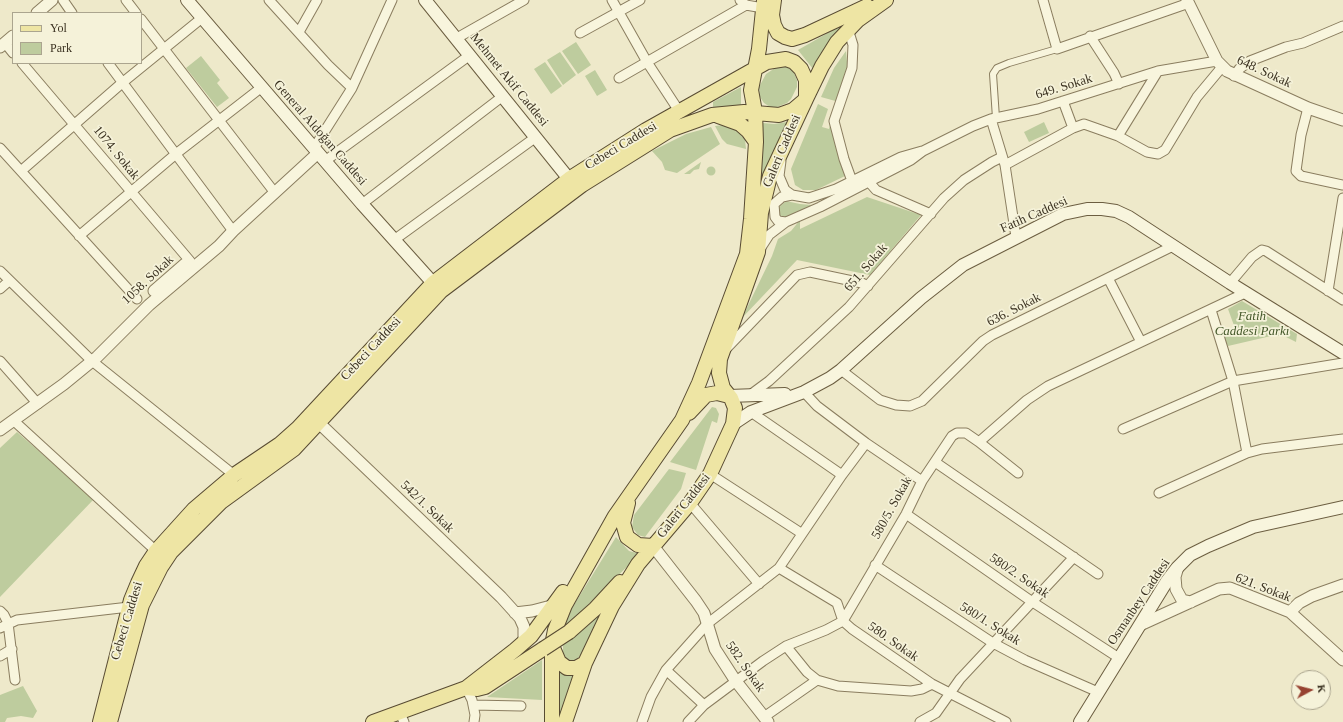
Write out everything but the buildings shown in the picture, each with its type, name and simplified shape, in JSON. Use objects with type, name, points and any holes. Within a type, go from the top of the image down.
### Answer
[{"type":"main road","name":"General Aldoğan Caddesi","points":[[187,0],[362,204],[437,287]]},
{"type":"main road","name":"Mehmet Akif Caddesi","points":[[426,0],[569,179]]},
{"type":"main road","points":[[767,3],[778,33],[792,39],[805,35],[882,0]]},
{"type":"main road","name":"Galeri Caddesi","points":[[565,722],[585,663],[612,606],[638,564],[690,503],[710,474],[733,424],[735,408],[723,388],[719,373],[721,354],[758,252],[761,213],[765,190],[782,149],[827,56],[848,29],[886,0]]},
{"type":"main road","points":[[754,70],[767,62],[786,59],[794,62],[801,69],[806,80],[806,99],[786,113],[768,115],[755,112],[751,90],[754,70],[767,3]]},
{"type":"main road","name":"Cebeci Caddesi","points":[[110,722],[134,604],[181,541],[221,502],[294,449],[314,419],[437,287],[569,179],[679,111],[754,70]]},
{"type":"main road","name":"Cebeci Caddesi","points":[[437,287],[565,197],[659,136],[681,124],[712,115],[735,112],[755,112]]},
{"type":"main road","name":"Galeri Caddesi","points":[[552,722],[548,647],[565,605],[614,516],[631,495],[682,420],[699,383],[747,254],[751,220],[756,142],[755,112]]},
{"type":"main road","points":[[712,115],[723,117],[740,124],[748,131],[756,142]]},
{"type":"main road","points":[[565,197],[570,186],[569,179]]},
{"type":"main road","name":"Fatih Caddesi","points":[[733,424],[752,412],[799,394],[841,370],[905,312],[953,273],[981,255],[1063,214],[1076,210],[1102,209],[1116,211],[1343,353]]},
{"type":"main road","points":[[682,420],[706,395],[717,393],[729,396],[799,394]]},
{"type":"main road","name":"Cebeci Caddesi","points":[[100,722],[146,566],[156,551],[194,509],[234,476],[314,419]]},
{"type":"main road","points":[[631,495],[624,514],[624,531],[627,537],[638,545],[652,546]]},
{"type":"main road","name":"Osmanbey Caddesi","points":[[1080,722],[1119,658],[1178,567],[1190,555],[1236,533],[1272,522],[1343,507]]},
{"type":"main road","points":[[466,688],[477,690],[485,687],[569,632],[595,609],[638,564]]},
{"type":"main road","points":[[373,722],[402,717],[466,688],[524,643],[539,627],[571,582],[586,566]]},
{"type":"main road","points":[[548,647],[566,668],[576,668],[585,663]]},
{"type":"street","points":[[39,12],[52,0]]},
{"type":"street","points":[[63,0],[71,12]]},
{"type":"street","points":[[126,0],[135,12]]},
{"type":"street","points":[[268,0],[328,65],[352,88]]},
{"type":"street","points":[[299,32],[317,0]]},
{"type":"street","points":[[319,154],[352,88],[392,0]]},
{"type":"street","points":[[457,38],[524,0]]},
{"type":"street","points":[[612,0],[647,62],[679,111]]},
{"type":"street","points":[[580,33],[640,0]]},
{"type":"street","points":[[1043,0],[1057,49]]},
{"type":"street","points":[[1016,237],[994,119],[993,74],[997,68],[1057,49],[1188,2]]},
{"type":"street","name":"648. Sokak","points":[[1188,2],[1219,64],[1234,76],[1308,108],[1343,120]]},
{"type":"street","points":[[620,78],[743,3],[767,3]]},
{"type":"street","points":[[21,171],[122,83],[202,18]]},
{"type":"street","points":[[142,20],[275,193]]},
{"type":"street","points":[[1234,76],[1238,69],[1256,59],[1286,47],[1303,43],[1343,26]]},
{"type":"street","points":[[848,29],[852,45],[852,68],[834,121],[844,159],[852,181]]},
{"type":"street","points":[[1090,36],[1114,73],[1119,84]]},
{"type":"street","points":[[6,42],[12,51]]},
{"type":"street","points":[[319,154],[470,56]]},
{"type":"street","name":"1074. Sokak","points":[[23,64],[192,263]]},
{"type":"street","points":[[109,64],[233,231]]},
{"type":"street","name":"649. Sokak","points":[[758,252],[769,235],[786,222],[912,160],[923,151],[972,126],[994,119],[1038,109],[1158,71],[1219,64]]},
{"type":"street","name":"651. Sokak","points":[[748,395],[770,381],[849,307],[931,214],[964,180],[992,162],[1003,161],[1072,128],[1084,124],[1118,136],[1147,152],[1158,154],[1165,150],[1219,64]]},
{"type":"street","points":[[1118,136],[1158,71]]},
{"type":"street","points":[[79,236],[176,153],[262,87]]},
{"type":"street","points":[[362,204],[503,96]]},
{"type":"street","points":[[1064,100],[1072,128]]},
{"type":"street","points":[[1308,108],[1300,135],[1296,171],[1301,176],[1343,185]]},
{"type":"street","points":[[394,240],[536,137]]},
{"type":"street","points":[[0,148],[141,304]]},
{"type":"street","points":[[782,149],[779,176],[785,190],[792,195]]},
{"type":"street","name":"649. Sokak","points":[[792,195],[815,197],[852,181],[902,156],[923,151]]},
{"type":"street","name":"1058. Sokak","points":[[0,430],[38,404],[92,361],[141,304],[192,263],[219,246],[233,231],[319,154]]},
{"type":"street","points":[[868,182],[876,190],[931,214]]},
{"type":"street","points":[[786,222],[778,221],[775,217],[774,204],[782,197],[792,195]]},
{"type":"street","points":[[1328,291],[1341,218],[1343,198]]},
{"type":"street","name":"636. Sokak","points":[[841,370],[880,400],[896,405],[910,406],[922,400],[992,335],[1173,246]]},
{"type":"street","points":[[1230,283],[1252,257],[1262,250],[1266,251],[1343,300]]},
{"type":"street","points":[[0,271],[92,361],[234,476]]},
{"type":"street","points":[[721,354],[796,274],[810,272],[862,283],[868,286]]},
{"type":"street","points":[[1108,278],[1141,342]]},
{"type":"street","points":[[0,289],[9,280]]},
{"type":"street","points":[[1018,473],[978,442],[1037,392],[1245,293]]},
{"type":"street","points":[[1211,310],[1233,381],[1247,453]]},
{"type":"street","points":[[0,361],[38,404]]},
{"type":"street","points":[[1123,429],[1233,381],[1343,363]]},
{"type":"street","points":[[799,394],[866,443],[922,481]]},
{"type":"street","points":[[752,412],[842,475]]},
{"type":"street","name":"542/1. Sokak","points":[[314,419],[501,597],[515,613],[524,627],[524,643]]},
{"type":"street","points":[[13,420],[156,551]]},
{"type":"street","name":"580/5. Sokak","points":[[843,621],[906,514],[922,481],[952,436],[957,433],[966,434],[978,442]]},
{"type":"street","points":[[1159,493],[1247,453],[1262,449],[1343,439]]},
{"type":"street","points":[[642,722],[651,697],[666,670],[708,624],[779,568],[801,533],[866,443]]},
{"type":"street","points":[[935,462],[1098,574]]},
{"type":"street","points":[[710,474],[801,533]]},
{"type":"street","points":[[690,503],[759,584]]},
{"type":"street","name":"580/2. Sokak","points":[[906,514],[1031,601],[1119,658]]},
{"type":"street","name":"582. Sokak","points":[[652,546],[704,613],[708,624],[708,633],[715,649],[735,680],[766,720]]},
{"type":"street","points":[[920,722],[936,713],[948,694],[992,643],[1074,557]]},
{"type":"street","name":"580/1. Sokak","points":[[875,565],[992,643],[1025,660],[1098,692]]},
{"type":"street","points":[[1178,567],[1175,577],[1176,589],[1182,600],[1191,602]]},
{"type":"street","points":[[688,722],[704,705],[735,680],[786,646],[826,630],[843,621],[837,603],[779,568]]},
{"type":"street","points":[[1290,612],[1299,603],[1312,596],[1343,585]]},
{"type":"street","name":"621. Sokak","points":[[1140,625],[1219,589],[1230,588],[1290,612],[1343,660]]},
{"type":"street","points":[[4,626],[17,620],[134,604]]},
{"type":"street","points":[[515,613],[532,611],[555,605]]},
{"type":"street","points":[[0,611],[4,615],[4,626],[12,649],[15,680]]},
{"type":"street","name":"580. Sokak","points":[[843,621],[948,694],[1006,722]]},
{"type":"street","points":[[786,646],[807,672],[817,680],[838,686],[888,691],[911,691],[922,689],[932,684]]},
{"type":"street","points":[[0,656],[12,649]]},
{"type":"street","points":[[666,670],[704,705]]},
{"type":"street","points":[[766,720],[817,680]]},
{"type":"street","points":[[466,688],[472,700],[474,722]]},
{"type":"street","points":[[473,705],[521,706]]},
{"type":"green space","points":[[840,26],[841,27],[826,47],[813,69],[798,50]]},
{"type":"green space","points":[[576,42],[591,65],[578,74],[562,51]]},
{"type":"green space","points":[[846,51],[848,72],[839,102],[821,97],[834,68]]},
{"type":"green space","points":[[560,52],[576,75],[563,85],[547,60]]},
{"type":"green space","points":[[201,56],[220,80],[217,83],[229,98],[217,107],[186,68]]},
{"type":"green space","points":[[545,62],[562,86],[551,94],[534,69]]},
{"type":"green space","points":[[778,66],[784,66],[793,70],[797,80],[797,87],[791,99],[787,103],[777,107],[770,107],[764,103],[760,97],[759,87],[766,74]]},
{"type":"green space","points":[[595,70],[607,90],[597,96],[585,76]]},
{"type":"green space","points":[[741,87],[741,105],[713,108],[713,102]]},
{"type":"green space","points":[[818,104],[828,109],[822,127],[829,129],[831,121],[845,176],[816,190],[803,190],[795,185],[791,169]]},
{"type":"green space","points":[[787,122],[764,177],[758,174],[763,123],[774,124]]},
{"type":"green space","points":[[1044,122],[1049,133],[1029,142],[1024,132]]},
{"type":"green space","points":[[723,125],[740,133],[745,140],[746,149],[727,144],[722,139],[715,126]]},
{"type":"green space","points":[[711,127],[720,144],[677,173],[665,170],[662,162],[652,151],[686,134]]},
{"type":"green space","points":[[701,162],[699,169],[694,170],[690,174],[684,174]]},
{"type":"green space","points":[[711,166],[716,171],[711,176],[706,171]]},
{"type":"green space","points":[[867,197],[921,215],[870,275],[797,260],[742,318],[772,256],[778,239],[791,231],[800,220],[800,229]]},
{"type":"green space","points":[[786,201],[812,205],[785,218],[780,217],[778,208]]},
{"type":"green space","name":"Fatih Caddesi Parkı","points":[[1242,301],[1297,334],[1296,342],[1284,336],[1271,336],[1228,346],[1223,336],[1236,331],[1228,309]]},
{"type":"green space","points":[[712,407],[716,408],[719,414],[717,423],[712,421],[696,470],[670,462]]},
{"type":"green space","points":[[17,432],[94,499],[0,597],[0,448]]},
{"type":"green space","points":[[669,469],[686,473],[681,489],[645,537],[638,535],[632,527],[634,515]]},
{"type":"green space","points":[[616,537],[629,551],[640,554],[581,612],[564,626],[572,608]]},
{"type":"green space","points":[[611,598],[581,654],[575,662],[570,663],[563,657],[563,645]]},
{"type":"green space","points":[[542,660],[542,700],[487,697]]},
{"type":"green space","points":[[556,672],[575,676],[560,722],[557,722]]},
{"type":"green space","points":[[23,686],[37,711],[33,718],[21,716],[7,718],[5,722],[0,722],[0,695]]}]
